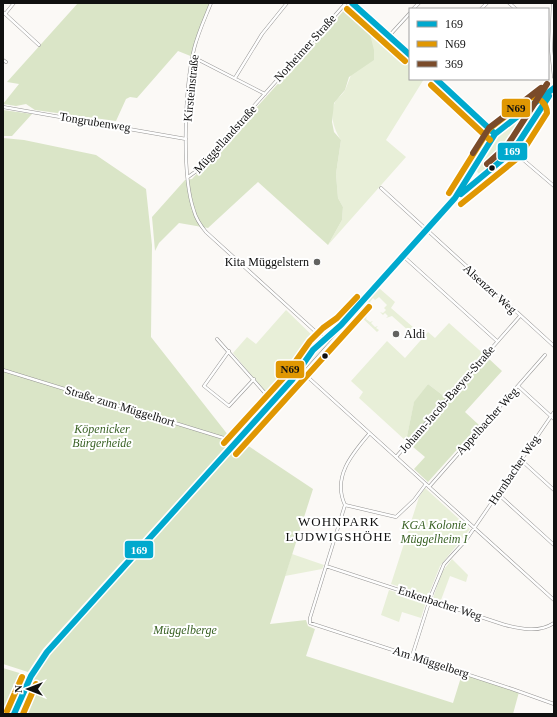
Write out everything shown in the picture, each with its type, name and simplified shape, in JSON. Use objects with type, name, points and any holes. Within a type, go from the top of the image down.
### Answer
[{"type":"main road","points":[[352,3],[409,55]]},
{"type":"main road","points":[[437,80],[495,134]]},
{"type":"main road","points":[[14,714],[31,676],[47,652],[236,444],[325,340],[341,325],[455,198],[495,134],[554,88]]},
{"type":"main road","points":[[455,198],[513,151],[554,88]]},
{"type":"street","points":[[14,3],[4,13],[39,45]]},
{"type":"street","name":"Kirsteinstraße","points":[[188,177],[186,138],[193,57],[199,34],[211,3]]},
{"type":"street","points":[[235,78],[262,35],[287,3]]},
{"type":"street","name":"Norheimer Straße","points":[[265,94],[346,3]]},
{"type":"street","points":[[553,3],[549,38],[554,77]]},
{"type":"street","points":[[389,37],[409,14]]},
{"type":"street","points":[[193,57],[265,94]]},
{"type":"street","name":"Müggellandstraße","points":[[265,94],[195,172],[188,177],[194,212],[206,232],[325,340]]},
{"type":"street","name":"Tongrubenweg","points":[[3,107],[186,138]]},
{"type":"street","points":[[513,151],[554,186]]},
{"type":"street","name":"Alsenzer Weg","points":[[380,188],[554,346]]},
{"type":"street","name":"Johann-Jacob-Baeyer-Straße","points":[[404,256],[497,341]]},
{"type":"street","name":"Johann-Jacob-Baeyer-Straße","points":[[396,457],[520,316]]},
{"type":"street","points":[[217,339],[264,392],[274,400]]},
{"type":"street","points":[[229,351],[204,386],[229,406],[254,379]]},
{"type":"street","name":"Appelbacher Weg","points":[[429,487],[545,355]]},
{"type":"street","name":"Straße zum Müggelhort","points":[[3,370],[226,439],[236,444]]},
{"type":"street","points":[[299,370],[554,600]]},
{"type":"street","points":[[518,386],[554,419]]},
{"type":"street","name":"Hornbacher Weg","points":[[412,656],[430,600],[444,564],[463,544],[554,412]]},
{"type":"street","points":[[326,566],[345,505],[340,489],[343,472],[352,454],[369,434]]},
{"type":"street","points":[[521,460],[554,490]]},
{"type":"street","points":[[345,505],[396,517],[401,514],[414,500],[426,484]]},
{"type":"street","points":[[498,494],[554,545]]},
{"type":"street","name":"Enkenbacher Weg","points":[[326,566],[516,627],[540,629],[554,623]]},
{"type":"street","name":"Am Müggelberg","points":[[326,566],[310,622],[314,626],[412,656],[554,704]]},
{"type":"green space","points":[[78,3],[212,3],[199,34],[193,57],[178,51],[137,98],[130,97],[126,99],[116,121],[35,110],[26,104],[16,106],[3,104],[19,84],[7,82]]},
{"type":"green space","points":[[349,5],[409,59],[409,80],[423,80],[386,140],[406,157],[328,245],[342,220],[343,207],[338,198],[336,174],[341,140],[336,132],[332,112],[336,100],[345,90],[370,34],[357,19]]},
{"type":"green space","points":[[349,5],[357,19],[370,34],[374,50],[374,60],[349,77],[345,90],[334,103],[332,122],[334,132],[341,140],[336,174],[338,198],[343,207],[342,220],[328,245],[258,182],[208,228],[179,223],[159,243],[155,251],[152,217],[185,180],[192,179]]},
{"type":"green space","points":[[531,109],[536,113],[518,142],[507,156],[483,174],[479,174],[476,167],[493,140],[503,130]]},
{"type":"green space","points":[[3,110],[32,114],[12,136],[3,136]]},
{"type":"green space","name":"Köpenicker Bürgerheide","points":[[3,138],[24,140],[96,155],[146,189],[152,245],[151,337],[232,440],[43,649],[28,672],[3,664]]},
{"type":"green space","points":[[379,288],[395,302],[391,308],[414,328],[410,332],[392,316],[386,318],[388,316],[385,313],[383,315],[380,312],[383,313],[386,310],[384,308],[387,305],[379,297],[375,300],[373,298],[370,302],[371,304],[368,301]]},
{"type":"green space","points":[[365,304],[368,308],[365,307],[362,311],[364,313],[362,315],[365,318],[367,316],[366,319],[370,322],[373,321],[371,323],[375,327],[378,326],[376,328],[379,330],[377,332],[357,313]]},
{"type":"green space","points":[[286,310],[317,340],[296,364],[291,375],[272,396],[264,391],[233,353],[247,337],[256,344]]},
{"type":"green space","points":[[449,323],[487,357],[449,400],[428,384],[414,403],[406,441],[359,398],[363,392],[351,381],[387,341],[405,358],[428,332],[435,338]]},
{"type":"green space","points":[[487,357],[502,371],[465,412],[479,425],[428,482],[414,469],[425,457],[406,441],[414,402],[428,384],[449,400]]},
{"type":"green space","name":"Müggelberge","points":[[241,441],[313,489],[270,624],[306,620],[308,626],[315,629],[306,656],[453,703],[462,674],[519,692],[513,714],[17,714],[35,674],[52,651],[208,480]]},
{"type":"green space","name":"KGA Kolonie Müggelheim I","points":[[425,488],[470,529],[440,566],[428,596],[391,584],[419,497]]},
{"type":"green space","points":[[292,554],[324,565],[322,569],[285,576]]},
{"type":"green space","name":"KGA Kolonie Müggelheim I","points":[[452,559],[468,575],[466,582],[450,576],[441,600],[433,598],[442,572]]},
{"type":"green space","points":[[389,590],[426,602],[421,618],[402,612],[399,622],[381,615]]},
{"type":"green space","points":[[3,668],[26,675],[9,714],[3,714]]},
{"type":"transit line","name":"169","points":[[352,3],[409,54]]},
{"type":"transit line","name":"N69","points":[[347,9],[405,61]]},
{"type":"transit line","name":"169","points":[[437,80],[495,134]]},
{"type":"transit line","name":"369","points":[[487,164],[507,146],[547,84]]},
{"type":"transit line","name":"N69","points":[[431,85],[490,140]]},
{"type":"transit line","name":"369","points":[[473,153],[489,128],[541,88]]},
{"type":"transit line","name":"169","points":[[14,714],[31,676],[47,652],[292,380],[313,350],[341,325],[455,198],[495,134],[554,88]]},
{"type":"transit line","name":"169","points":[[461,194],[513,151],[549,96]]},
{"type":"transit line","name":"N69","points":[[449,193],[489,129],[529,98],[532,97],[539,99],[544,104],[547,113],[519,157],[461,204]]},
{"type":"transit line","name":"N69","points":[[224,443],[286,375],[310,341],[323,328],[337,318],[357,297]]},
{"type":"transit line","name":"N69","points":[[236,454],[369,307]]},
{"type":"transit line","name":"N69","points":[[7,711],[22,677]]},
{"type":"transit line","name":"N69","points":[[23,714],[36,684]]},
{"type":"place","name":"Kita Müggelstern","points":[[317,262]]},
{"type":"place","name":"Aldi","points":[[396,334]]},
{"type":"district","name":"WOHNPARK LUDWIGSHÖHE","points":[[339,528]]}]
